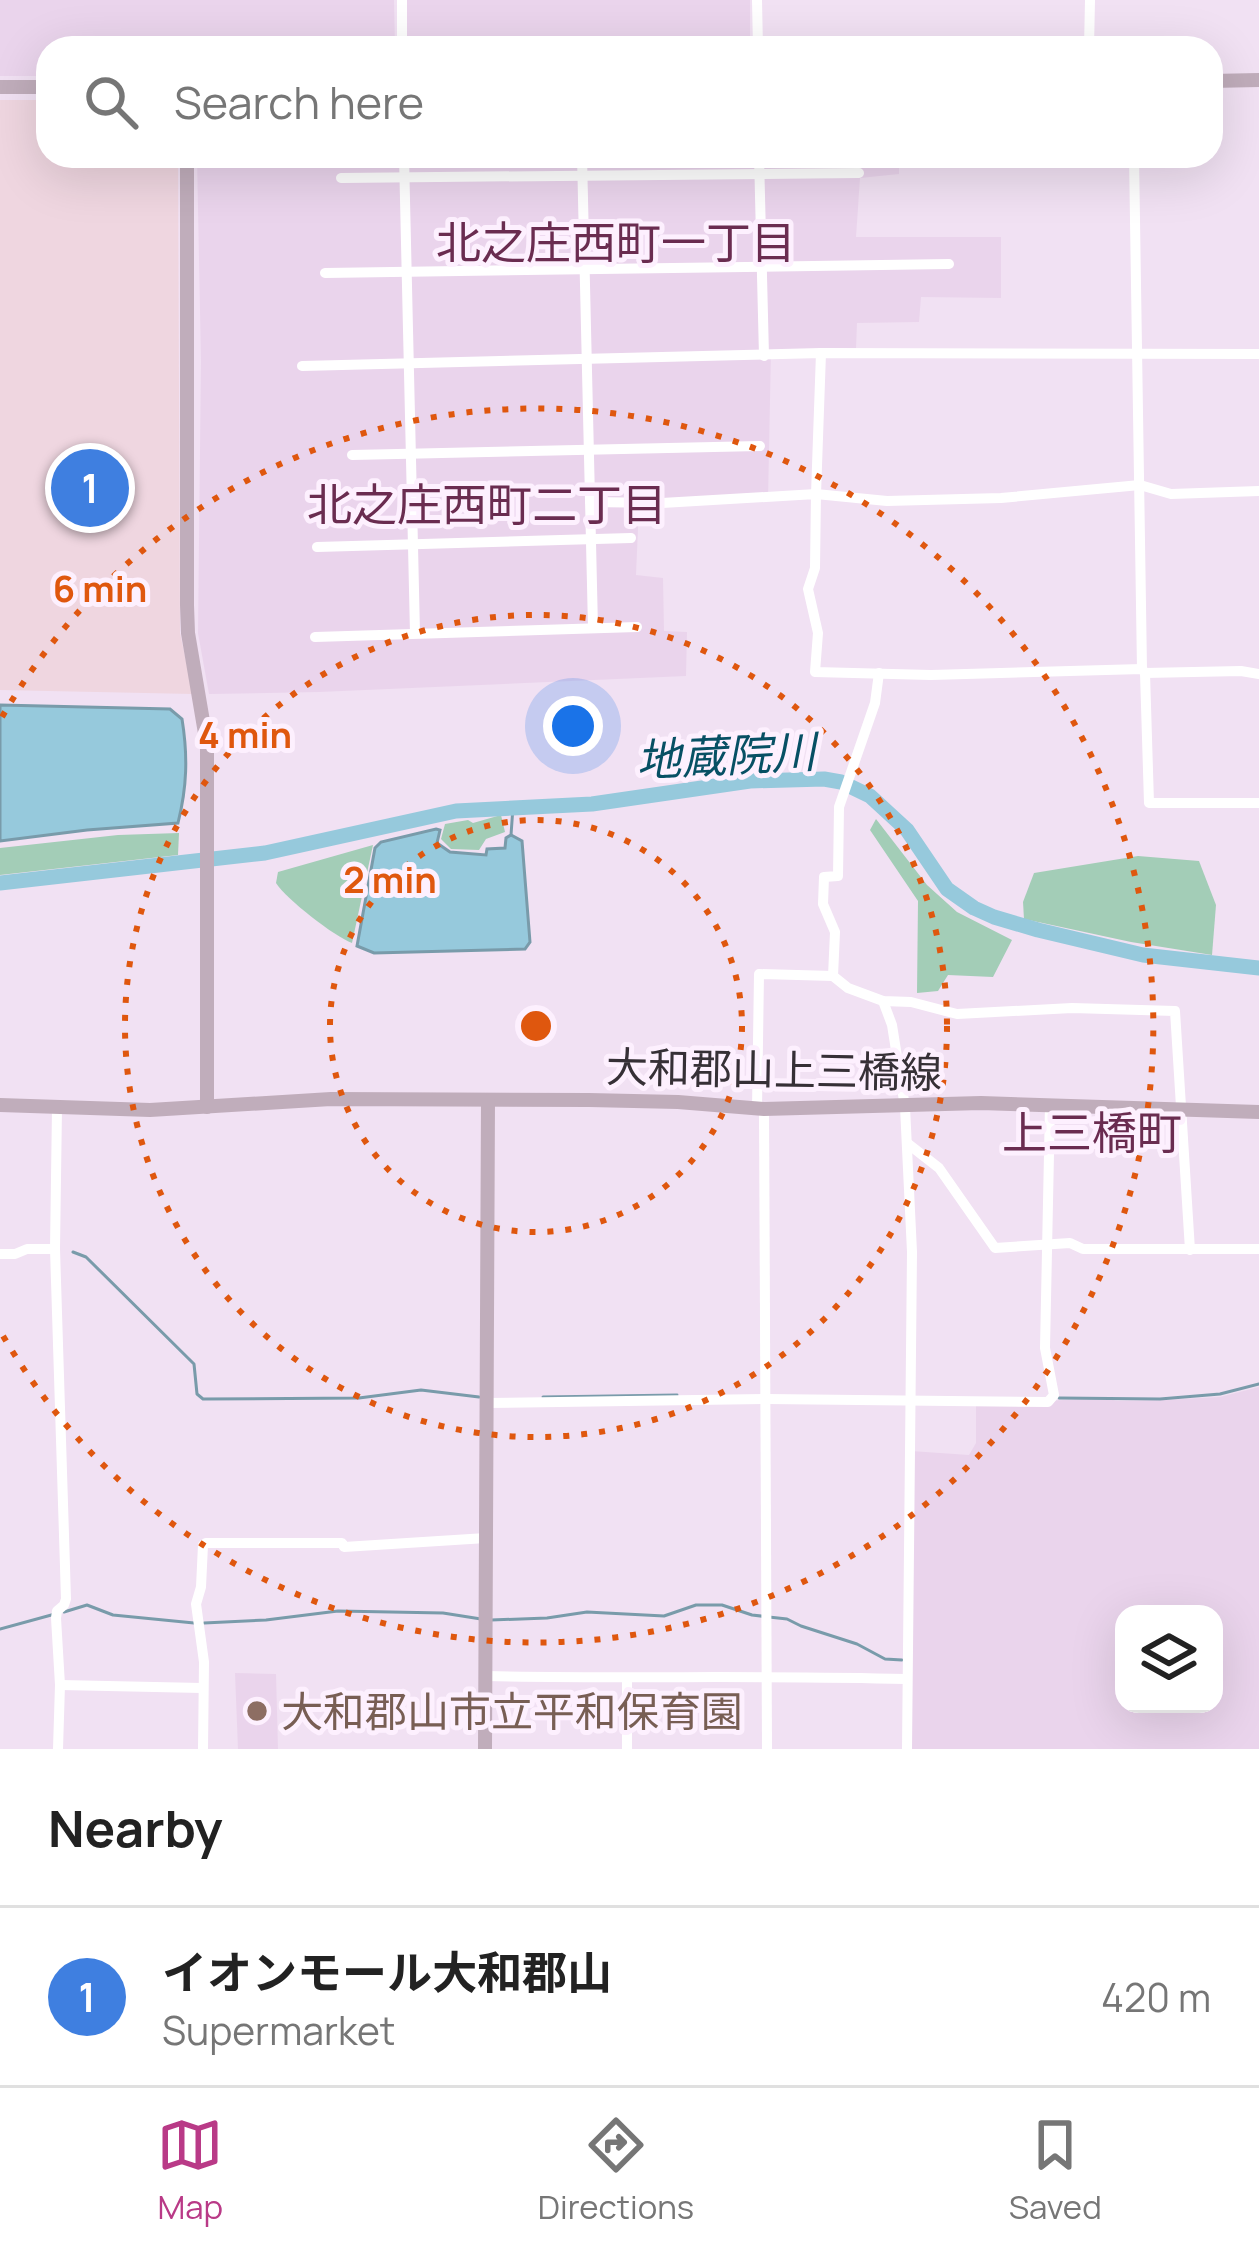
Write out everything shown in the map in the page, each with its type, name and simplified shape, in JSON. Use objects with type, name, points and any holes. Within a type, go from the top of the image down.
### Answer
[{"type":"street","points":[[402,0],[403,36]]},
{"type":"street","points":[[757,0],[758,36]]},
{"type":"street","points":[[1089,36],[1090,0]]},
{"type":"street","points":[[1223,80],[1259,78]]},
{"type":"street","points":[[0,87],[36,87]]},
{"type":"street","points":[[187,168],[187,605],[207,746],[207,1108]]},
{"type":"street","points":[[404,168],[415,634]]},
{"type":"street","points":[[583,168],[593,628]]},
{"type":"street","points":[[760,168],[764,356]]},
{"type":"street","points":[[1135,168],[1148,802],[1259,803]]},
{"type":"street","points":[[340,178],[859,173]]},
{"type":"street","points":[[325,273],[949,264]]},
{"type":"street","points":[[821,353],[815,568],[808,589],[818,633],[815,672],[1259,674]]},
{"type":"street","points":[[302,366],[821,353],[1259,354]]},
{"type":"street","points":[[352,455],[760,446]]},
{"type":"street","points":[[590,502],[816,494],[887,501],[1001,498],[1140,485],[1171,494],[1259,491]]},
{"type":"street","points":[[317,547],[631,538]]},
{"type":"street","points":[[316,637],[637,627]]},
{"type":"street","points":[[833,976],[835,932],[823,904],[824,877],[838,876],[842,792],[875,703],[879,673]]},
{"type":"street","points":[[767,1749],[767,1396],[759,974],[833,976],[848,988],[884,1001],[911,1002],[957,1014],[1072,1008],[1175,1011],[1190,1250]]},
{"type":"street","points":[[884,1001],[905,1107],[912,1252],[907,1749]]},
{"type":"street","name":"大和郡山上三橋線","points":[[0,1105],[150,1110],[331,1100],[659,1102],[760,1109],[981,1103],[1259,1112]]},
{"type":"street","points":[[485,1749],[488,1102]]},
{"type":"street","points":[[487,1397],[1051,1398],[1045,1348],[1050,1105]]},
{"type":"street","points":[[57,1108],[55,1249],[66,1599],[56,1614],[58,1749]]},
{"type":"street","points":[[907,1142],[939,1168],[995,1248],[1070,1243],[1083,1249],[1259,1249]]},
{"type":"street","points":[[0,1254],[55,1249]]},
{"type":"street","points":[[203,1749],[203,1662],[197,1624],[203,1545],[344,1546],[486,1538]]},
{"type":"street","points":[[485,1676],[906,1679]]},
{"type":"street","points":[[627,1679],[627,1749]]},
{"type":"street","points":[[60,1685],[202,1688]]},
{"type":"shaded area","points":[[0,0],[394,0],[395,36],[36,36],[36,76],[0,76]]},
{"type":"shaded area","points":[[406,0],[750,0],[750,36],[407,36]]},
{"type":"shaded area","points":[[0,100],[36,100],[36,168],[178,168],[180,633],[193,694],[0,690]]},
{"type":"shaded area","points":[[197,168],[899,168],[899,174],[860,178],[856,237],[1001,237],[1001,298],[921,297],[919,322],[857,323],[856,348],[771,350],[768,500],[639,506],[636,575],[663,578],[664,631],[687,632],[686,676],[209,694],[198,633]]},
{"type":"shaded area","points":[[1259,1387],[1259,1749],[909,1749],[911,1451],[969,1455],[976,1443],[976,1405],[1220,1397]]},
{"type":"shaded area","name":"大和郡山市立平和保育園","points":[[235,1673],[276,1674],[278,1749],[238,1749]]},
{"type":"green space","points":[[501,815],[505,832],[486,839],[479,850],[451,849],[441,839],[445,824]]},
{"type":"green space","points":[[876,819],[927,885],[957,912],[1012,940],[993,977],[948,975],[938,991],[917,993],[918,901],[870,830]]},
{"type":"green space","points":[[179,833],[178,855],[0,875],[0,848]]},
{"type":"green space","points":[[373,845],[352,943],[311,917],[276,883],[278,872]]},
{"type":"green space","points":[[1138,856],[1199,861],[1216,905],[1212,955],[1024,919],[1023,902],[1034,873]]},
{"type":"water","points":[[0,705],[170,709],[182,719],[185,746],[178,823],[0,841]]},
{"type":"water","points":[[440,830],[437,843],[450,852],[486,855],[487,849],[505,848],[511,835],[522,841],[530,942],[525,949],[374,953],[357,946],[375,848],[381,842]]},
{"type":"waterway","name":"地蔵院川","points":[[0,883],[265,853],[456,811],[592,804],[750,781],[824,779],[870,796],[907,830],[947,889],[994,917],[1143,955],[1259,968]]},
{"type":"waterway","points":[[511,835],[513,807]]},
{"type":"waterway","points":[[73,1252],[86,1257],[194,1364],[197,1394],[203,1399],[359,1398],[421,1390],[479,1397]]},
{"type":"waterway","points":[[1059,1398],[1160,1399],[1220,1394],[1259,1384]]},
{"type":"waterway","points":[[543,1397],[677,1395]]},
{"type":"waterway","points":[[64,1612],[87,1605],[113,1615],[194,1623]]},
{"type":"waterway","points":[[491,1620],[587,1612],[664,1616],[696,1605],[722,1605],[787,1619],[885,1659],[902,1660]]},
{"type":"waterway","points":[[204,1623],[338,1611],[443,1613],[481,1619]]},
{"type":"waterway","points":[[0,1629],[55,1614]]},
{"type":"place","name":"イオンモール大和郡山","points":[[90,488]]},
{"type":"place","name":"大和郡山市立平和保育園","points":[[257,1711]]},
{"type":"district","name":"北之庄西町一丁目","points":[[616,242]]},
{"type":"district","name":"北之庄西町二丁目","points":[[487,504]]},
{"type":"district","name":"上三橋町","points":[[1092,1132]]}]
